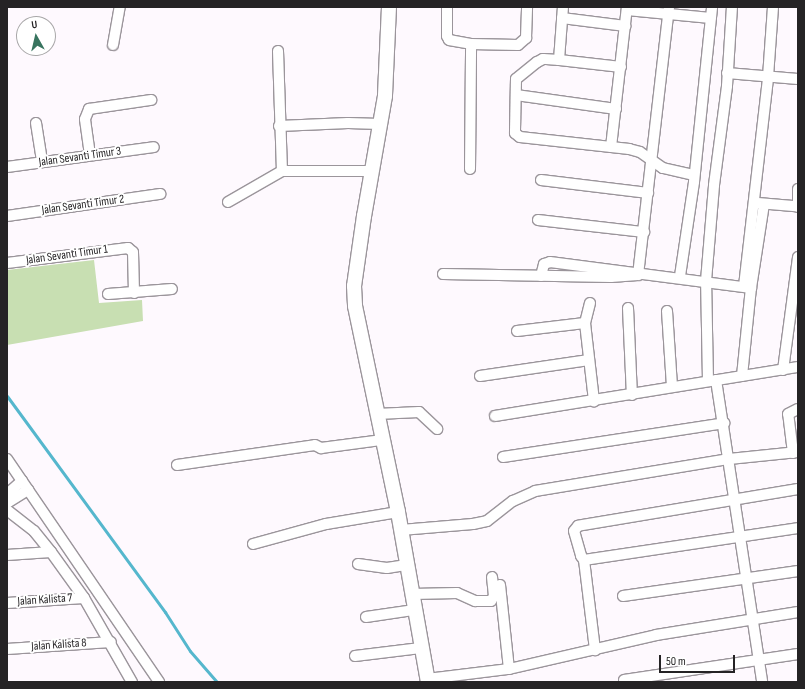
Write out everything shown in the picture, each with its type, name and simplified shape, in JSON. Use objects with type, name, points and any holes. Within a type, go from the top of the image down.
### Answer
[{"type":"street","points":[[112,45],[120,7]]},
{"type":"street","points":[[389,7],[388,69],[354,286],[357,321],[398,512],[414,610],[428,680],[509,668],[656,636],[798,612]]},
{"type":"street","points":[[447,7],[447,39],[471,44],[521,45],[526,38],[527,7]]},
{"type":"street","points":[[559,60],[563,7]]},
{"type":"street","points":[[680,276],[694,175],[712,7]]},
{"type":"street","points":[[732,7],[727,73],[714,185],[706,281],[712,381],[724,423],[748,578],[762,682]]},
{"type":"street","points":[[742,376],[754,203],[768,77],[772,7]]},
{"type":"street","points":[[611,147],[627,9],[668,11],[711,18]]},
{"type":"street","points":[[640,273],[668,11]]},
{"type":"street","points":[[562,18],[625,26]]},
{"type":"street","points":[[470,169],[471,44]]},
{"type":"street","points":[[278,51],[279,126],[282,171]]},
{"type":"street","points":[[621,67],[559,60],[541,60],[518,74],[515,131],[518,136],[640,152],[663,168],[694,175]]},
{"type":"street","points":[[727,73],[798,79]]},
{"type":"street","points":[[516,95],[616,108]]},
{"type":"street","points":[[90,155],[85,119],[89,109],[151,100]]},
{"type":"street","points":[[36,123],[42,162]]},
{"type":"street","points":[[279,126],[348,123],[380,124]]},
{"type":"street","name":"Jalan Sevanti Timur 3","points":[[7,167],[154,147]]},
{"type":"street","points":[[228,202],[282,171],[373,171]]},
{"type":"street","points":[[541,180],[648,193]]},
{"type":"street","points":[[754,203],[797,206],[798,189]]},
{"type":"street","name":"Jalan Sevanti Timur 2","points":[[7,216],[160,194]]},
{"type":"street","points":[[748,287],[764,204]]},
{"type":"street","points":[[538,220],[644,232]]},
{"type":"street","name":"Jalan Sevanti Timur 1","points":[[7,263],[128,248],[133,252],[134,293]]},
{"type":"street","points":[[782,370],[798,257]]},
{"type":"street","points":[[541,276],[544,264],[550,262],[640,273],[680,276],[748,287]]},
{"type":"street","points":[[444,274],[631,277],[640,273]]},
{"type":"street","points":[[108,294],[172,289]]},
{"type":"street","points":[[590,303],[585,323],[594,401]]},
{"type":"street","points":[[628,308],[632,395]]},
{"type":"street","points":[[667,311],[672,388]]},
{"type":"street","points":[[517,330],[585,323]]},
{"type":"street","points":[[480,376],[589,360]]},
{"type":"street","points":[[495,416],[798,368]]},
{"type":"street","points":[[401,530],[473,524],[487,521],[507,505],[535,491],[729,459],[795,453],[788,414],[798,409]]},
{"type":"street","points":[[377,414],[419,412],[437,429]]},
{"type":"street","points":[[503,457],[724,423]]},
{"type":"street","points":[[177,465],[315,445],[321,448],[382,440]]},
{"type":"street","points":[[7,459],[159,682]]},
{"type":"street","points":[[7,494],[22,481]]},
{"type":"street","points":[[595,650],[584,560],[580,556],[574,533],[578,526],[798,489]]},
{"type":"street","points":[[7,503],[28,490]]},
{"type":"street","points":[[7,510],[34,531],[51,552],[84,598],[111,642],[132,682]]},
{"type":"street","points":[[253,544],[326,524],[398,512]]},
{"type":"street","points":[[584,560],[798,528]]},
{"type":"street","points":[[7,555],[51,552]]},
{"type":"street","points":[[358,564],[387,568],[407,565]]},
{"type":"street","points":[[623,596],[798,571]]},
{"type":"street","points":[[412,594],[457,593],[475,601],[490,601],[494,596],[496,578],[509,668]]},
{"type":"street","name":"Jalan Kalista 7","points":[[7,603],[84,598]]},
{"type":"street","points":[[366,617],[414,610]]},
{"type":"street","name":"Jalan Kalista 8","points":[[7,649],[111,642]]},
{"type":"street","points":[[355,656],[421,648]]},
{"type":"street","points":[[624,680],[798,654]]},
{"type":"green space","points":[[94,260],[99,303],[142,300],[143,321],[7,345],[7,270]]},
{"type":"waterway","points":[[7,396],[165,612],[190,651],[217,682]]}]
